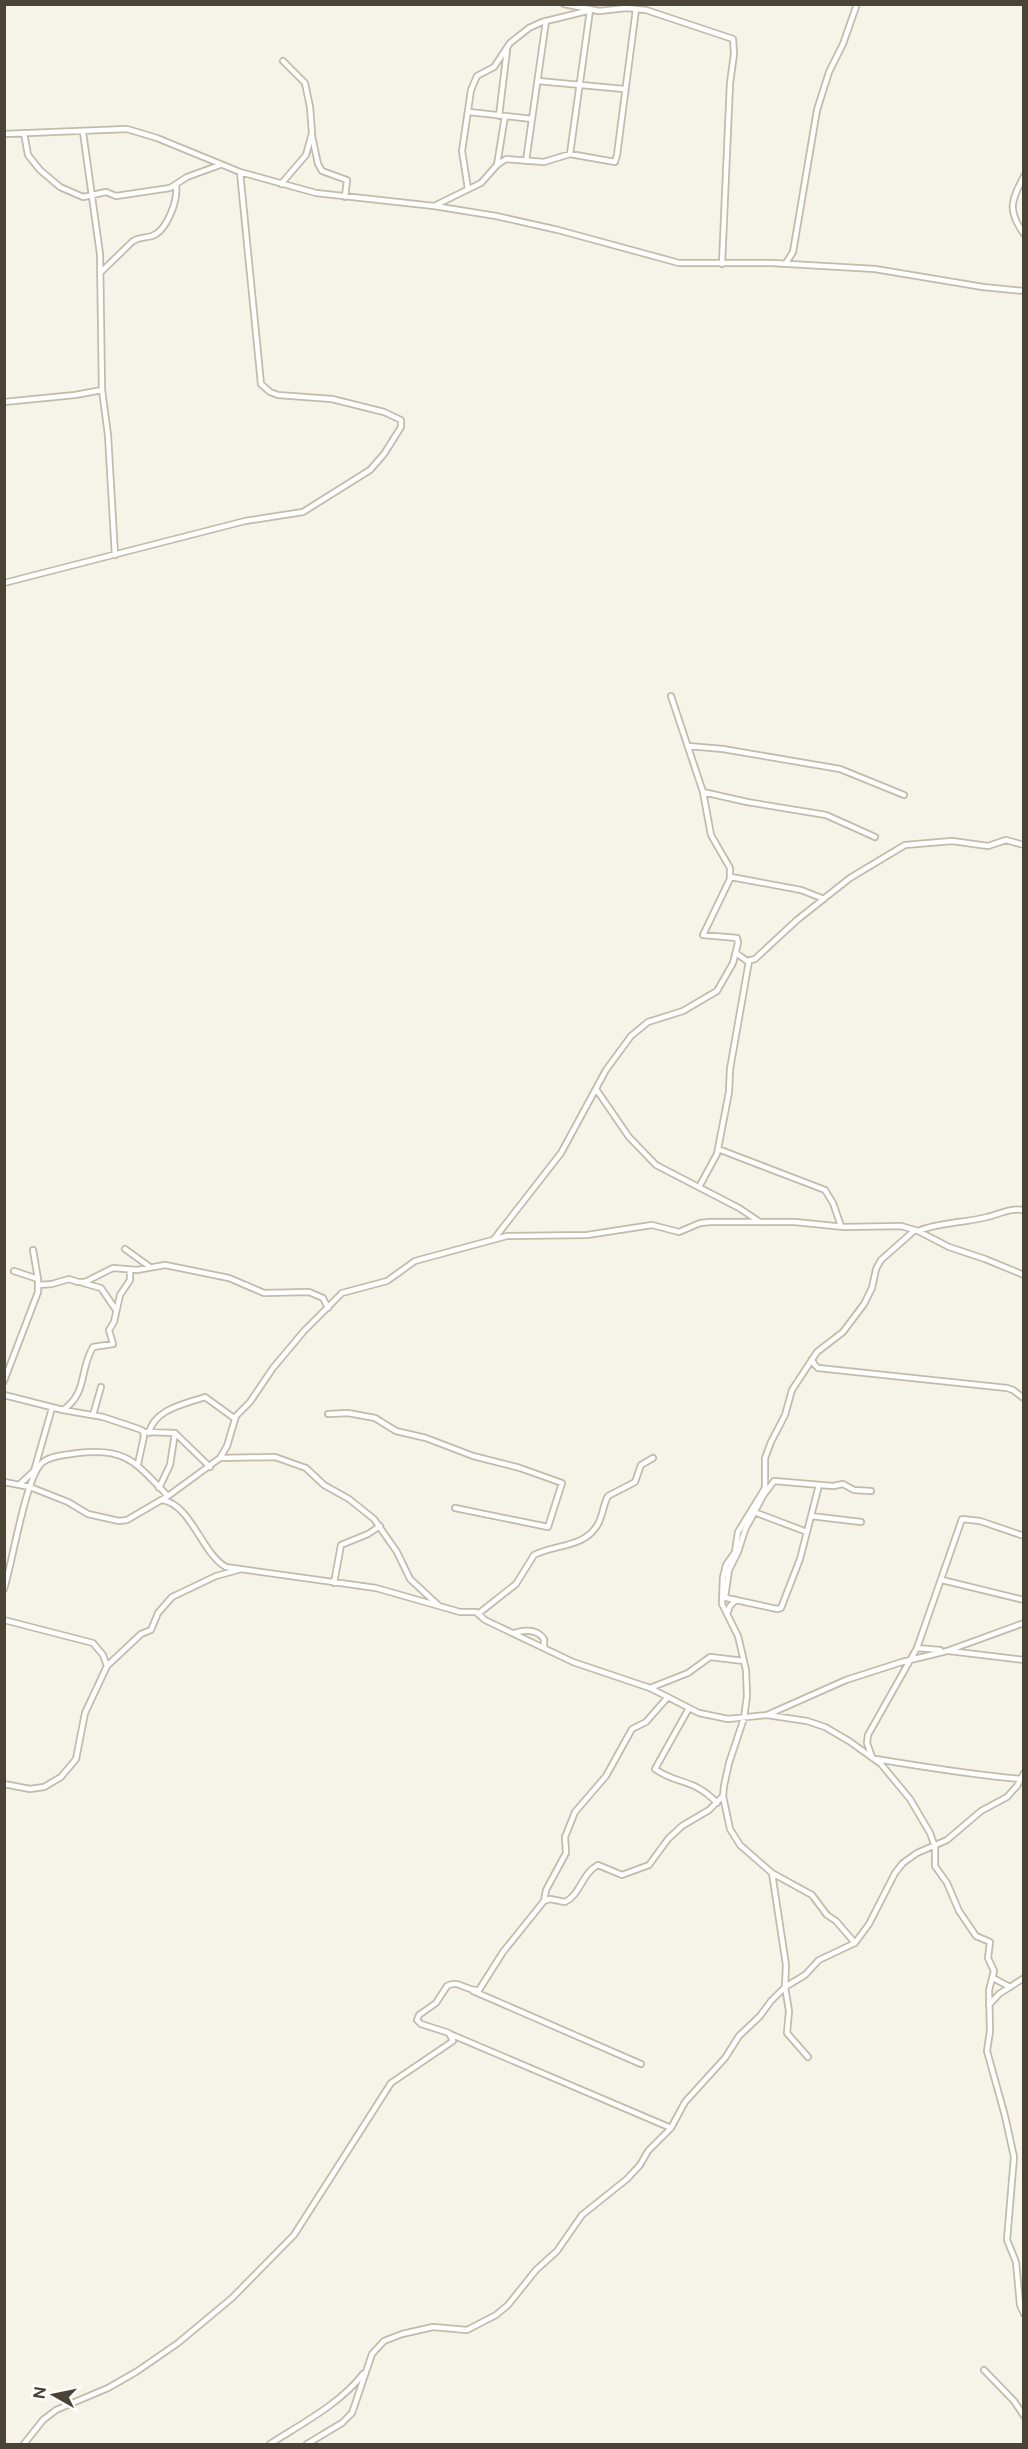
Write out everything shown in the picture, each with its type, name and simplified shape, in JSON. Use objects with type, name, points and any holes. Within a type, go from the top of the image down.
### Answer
[{"type":"street","points":[[564,4],[590,10]]},
{"type":"street","points":[[786,263],[791,257],[816,116],[829,72],[843,44],[857,4]]},
{"type":"street","points":[[434,206],[481,183],[497,165],[506,159],[544,162],[570,154],[609,163],[616,160],[636,9]]},
{"type":"street","points":[[468,189],[462,160],[474,81],[480,73],[490,70],[498,63],[518,36],[546,21],[590,10],[636,9],[658,13],[726,35],[733,41],[722,264]]},
{"type":"street","points":[[570,154],[590,10]]},
{"type":"street","points":[[526,160],[546,21]]},
{"type":"street","points":[[497,165],[507,48]]},
{"type":"street","points":[[283,61],[304,83],[310,107],[318,164],[322,171],[347,180],[345,197]]},
{"type":"street","points":[[538,81],[624,89]]},
{"type":"street","points":[[469,112],[532,119]]},
{"type":"street","points":[[4,134],[127,129],[157,138],[240,172],[316,193],[434,206],[524,222],[679,263],[786,263],[902,272],[983,287],[1023,291]]},
{"type":"street","points":[[83,132],[101,272],[102,390],[108,435],[115,555]]},
{"type":"street","points":[[24,133],[28,155],[45,176],[82,197],[106,192],[116,196],[144,194],[176,186],[187,177],[220,165]]},
{"type":"street","points":[[281,184],[306,155],[312,133]]},
{"type":"street","points":[[4,583],[245,521],[303,512],[370,470],[384,454],[401,427],[401,420],[384,412],[332,399],[279,395],[270,392],[261,384],[240,172]]},
{"type":"street","points":[[1023,176],[1012,208],[1014,220],[1023,234]]},
{"type":"street","points":[[101,272],[133,241],[160,231],[175,204],[176,186]]},
{"type":"street","points":[[791,257],[795,264]]},
{"type":"street","points":[[4,402],[102,390]]},
{"type":"street","points":[[494,1239],[561,1153],[606,1070],[639,1029],[662,1017],[683,1011],[717,991],[725,981],[736,953],[737,938],[705,937],[704,935],[731,877],[730,868],[711,835],[703,792],[671,696]]},
{"type":"street","points":[[688,746],[840,769],[904,795]]},
{"type":"street","points":[[703,792],[747,802],[826,814],[875,837]]},
{"type":"street","points":[[749,961],[755,959],[858,872],[890,856],[905,845],[952,841],[988,846],[1005,840],[1023,845]]},
{"type":"street","points":[[731,877],[801,890],[824,899]]},
{"type":"street","points":[[736,953],[749,961]]},
{"type":"street","points":[[699,1187],[718,1149],[749,961]]},
{"type":"street","points":[[596,1089],[629,1137],[656,1165],[749,1214],[761,1223]]},
{"type":"street","points":[[718,1149],[825,1190],[833,1203],[841,1226]]},
{"type":"street","points":[[855,1943],[827,1915],[812,1895],[772,1874],[735,1840],[730,1829],[723,1796],[729,1762],[744,1718],[747,1696],[744,1661],[738,1636],[723,1608],[724,1570],[735,1552],[738,1532],[766,1483],[765,1464],[771,1442],[785,1415],[792,1390],[820,1348],[843,1332],[868,1297],[879,1264],[917,1231],[986,1218],[1005,1210],[1023,1210]]},
{"type":"street","points":[[4,1482],[30,1486],[74,1505],[88,1514],[119,1521],[133,1517],[168,1496],[220,1458],[227,1446],[234,1418],[250,1402],[273,1368],[304,1331],[342,1293],[387,1281],[415,1261],[494,1239],[515,1235],[587,1235],[652,1225],[679,1232],[700,1223],[795,1222],[841,1226],[901,1226],[1023,1275]]},
{"type":"street","points":[[125,1249],[150,1268]]},
{"type":"street","points":[[4,1381],[39,1285],[33,1250]]},
{"type":"street","points":[[81,1282],[113,1268],[130,1270],[165,1265],[236,1280],[264,1293],[309,1292],[323,1298],[328,1308]]},
{"type":"street","points":[[63,1410],[72,1403],[82,1389],[84,1372],[93,1347],[113,1344],[109,1333],[120,1295],[130,1280],[130,1270]]},
{"type":"street","points":[[14,1271],[38,1279]]},
{"type":"street","points":[[39,1285],[69,1279],[101,1288],[116,1310]]},
{"type":"street","points":[[812,1359],[816,1366],[822,1368],[994,1386],[1010,1389],[1022,1397]]},
{"type":"street","points":[[93,1415],[101,1387]]},
{"type":"street","points":[[4,1395],[52,1408],[116,1420],[146,1432],[175,1433],[210,1467]]},
{"type":"street","points":[[138,1465],[146,1432],[162,1414],[205,1397],[234,1418]]},
{"type":"street","points":[[20,1484],[29,1479],[34,1471],[52,1408]]},
{"type":"street","points":[[328,1414],[348,1413],[371,1417],[396,1431],[432,1440],[473,1456],[513,1466],[562,1483],[548,1527],[455,1508]]},
{"type":"street","points":[[159,1488],[170,1465],[175,1433]]},
{"type":"street","points":[[4,1589],[30,1486],[41,1463],[58,1456],[105,1452],[124,1456],[138,1465],[168,1496]]},
{"type":"street","points":[[220,1458],[275,1457],[306,1468],[324,1485],[354,1503],[380,1526],[397,1552],[410,1579],[440,1606]]},
{"type":"street","points":[[478,1614],[516,1584],[534,1555],[577,1543],[595,1528],[608,1496],[632,1485],[637,1479],[641,1465],[653,1458]]},
{"type":"street","points":[[723,1597],[730,1566],[738,1552],[745,1530],[774,1481],[819,1485],[843,1484],[854,1490],[871,1491]]},
{"type":"street","points":[[723,1597],[777,1609],[782,1608],[800,1559],[819,1485]]},
{"type":"street","points":[[162,1500],[171,1503],[185,1517],[215,1558],[226,1567],[376,1588],[463,1613],[478,1614],[485,1620],[573,1662],[650,1688],[689,1708],[719,1718],[767,1715],[827,1687],[947,1651],[1023,1623]]},
{"type":"street","points":[[754,1512],[807,1533]]},
{"type":"street","points":[[811,1516],[861,1522]]},
{"type":"street","points":[[873,1758],[867,1743],[868,1736],[917,1648],[962,1519],[980,1521],[1023,1536]]},
{"type":"street","points":[[334,1583],[341,1545],[368,1534],[380,1526]]},
{"type":"street","points":[[4,1784],[37,1789],[61,1777],[78,1755],[85,1713],[107,1665],[141,1634],[151,1630],[158,1613],[168,1601],[216,1576],[239,1569]]},
{"type":"street","points":[[942,1580],[1023,1600]]},
{"type":"street","points":[[727,1614],[730,1606],[736,1600]]},
{"type":"street","points":[[4,1620],[93,1643],[103,1655],[107,1665]]},
{"type":"street","points":[[514,1633],[523,1631],[539,1634],[544,1639],[544,1647]]},
{"type":"street","points":[[917,1648],[1023,1660]]},
{"type":"street","points":[[650,1688],[677,1679],[713,1656],[744,1661]]},
{"type":"street","points":[[472,1991],[479,1990],[484,1985],[503,1952],[544,1901],[546,1890],[566,1853],[565,1838],[575,1812],[606,1776],[632,1729],[646,1722],[667,1698]]},
{"type":"street","points":[[689,1708],[655,1769],[671,1778],[700,1787],[717,1803]]},
{"type":"street","points":[[767,1715],[817,1724],[849,1740],[873,1758],[910,1799],[930,1833],[935,1847],[935,1866],[947,1883],[959,1911],[976,1936],[990,1942],[988,1958],[994,1970],[989,1990],[990,2031],[987,2051],[1014,2157],[1008,2245],[1016,2262],[1020,2306],[1023,2314]]},
{"type":"street","points":[[873,1758],[945,1768],[963,1774],[1021,1779]]},
{"type":"street","points":[[307,2445],[338,2426],[352,2413],[376,2347],[393,2336],[433,2327],[467,2330],[508,2305],[536,2270],[557,2251],[582,2215],[640,2166],[648,2151],[671,2128],[694,2092],[725,2058],[739,2037],[785,1987],[805,1975],[819,1960],[855,1943],[869,1924],[895,1873],[912,1856],[935,1847],[966,1826],[981,1811],[1006,1797],[1021,1779],[1023,1773]]},
{"type":"street","points":[[544,1901],[550,1899],[563,1903],[571,1900],[590,1871],[598,1865],[622,1875],[646,1867],[668,1839],[682,1826],[717,1803],[723,1796]]},
{"type":"street","points":[[772,1874],[786,1965],[785,1987],[789,2011],[787,2032],[807,2057]]},
{"type":"street","points":[[993,1978],[1010,1987]]},
{"type":"street","points":[[989,2005],[997,1996],[1023,1978]]},
{"type":"street","points":[[641,2064],[455,1983],[450,1983],[435,2002],[418,2017],[421,2024],[450,2034],[671,2128]]},
{"type":"street","points":[[24,2445],[43,2420],[56,2410],[108,2388],[136,2372],[187,2336],[232,2298],[294,2235],[391,2083],[449,2044],[453,2039],[450,2034]]},
{"type":"street","points":[[984,2370],[1014,2401],[1023,2416]]},
{"type":"street","points":[[270,2445],[342,2394],[366,2371]]}]
